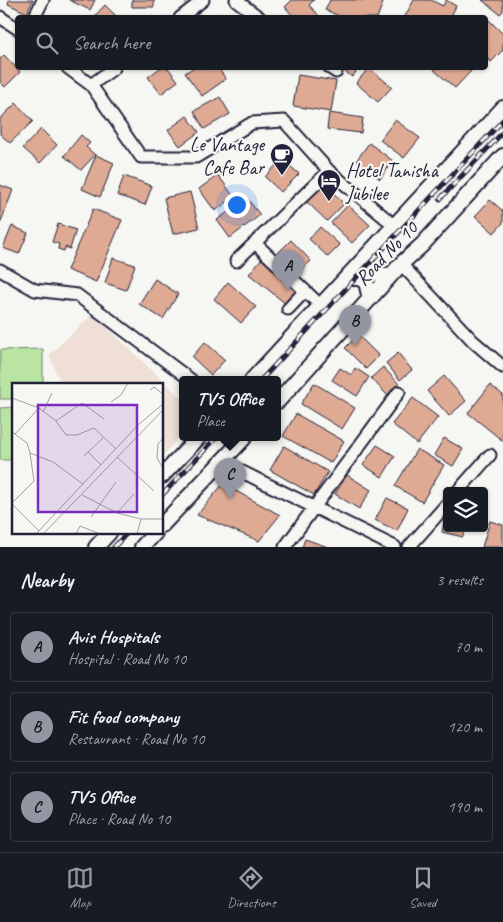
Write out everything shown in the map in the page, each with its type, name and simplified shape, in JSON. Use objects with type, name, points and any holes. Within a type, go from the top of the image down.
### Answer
[{"type":"main road","name":"Road No 10","points":[[256,376],[503,108]]},
{"type":"main road","name":"Road No 10","points":[[281,398],[401,264],[422,244],[503,156]]},
{"type":"main road","points":[[366,257],[370,269],[375,274],[390,276]]},
{"type":"main road","points":[[346,278],[359,278],[366,282],[370,298]]},
{"type":"main road","points":[[164,474],[195,441]]},
{"type":"main road","points":[[164,523],[241,441]]},
{"type":"main road","points":[[96,547],[108,534]]},
{"type":"main road","points":[[142,547],[154,534]]},
{"type":"street","points":[[36,15],[43,0]]},
{"type":"street","points":[[184,15],[203,0]]},
{"type":"street","points":[[236,0],[256,15]]},
{"type":"street","points":[[2,20],[15,27]]},
{"type":"street","points":[[71,70],[91,85],[141,157],[196,157],[252,123],[284,121],[329,171],[395,226]]},
{"type":"street","points":[[91,85],[111,70]]},
{"type":"street","points":[[236,261],[329,171]]},
{"type":"street","points":[[255,243],[321,306]]},
{"type":"street","points":[[401,264],[474,341],[503,367]]},
{"type":"street","points":[[0,270],[34,290],[77,295],[186,376]]},
{"type":"street","points":[[288,310],[305,291]]},
{"type":"street","points":[[284,547],[399,392]]},
{"type":"street","points":[[462,487],[490,455]]},
{"type":"street","points":[[222,462],[395,547]]},
{"type":"street","points":[[409,547],[443,509]]},
{"type":"shaded area","points":[[93,314],[179,396],[179,437],[164,455],[164,383],[61,383],[49,355]]},
{"type":"green space","points":[[43,349],[43,383],[12,383],[12,399],[0,399],[0,350]]},
{"type":"green space","points":[[12,407],[12,460],[0,460],[0,408]]},
{"type":"building","points":[[9,0],[33,0],[27,13],[8,4]]},
{"type":"building","points":[[69,0],[95,0],[90,10]]},
{"type":"building","points":[[132,0],[154,0],[154,7],[132,7]]},
{"type":"building","points":[[292,0],[314,0],[309,5],[318,15],[292,15],[285,7]]},
{"type":"building","points":[[330,0],[384,0],[378,15],[337,15],[325,10]]},
{"type":"building","points":[[414,0],[431,0],[443,6],[446,0],[456,6],[452,15],[406,15]]},
{"type":"building","points":[[482,0],[503,0],[503,11],[500,14]]},
{"type":"building","points":[[105,5],[115,15],[96,15]]},
{"type":"building","points":[[488,19],[503,34],[503,50],[491,62],[488,59]]},
{"type":"building","points":[[4,55],[15,67],[15,70],[20,72],[5,87],[0,82],[0,59]]},
{"type":"building","points":[[157,70],[170,70],[178,81],[161,94],[148,77]]},
{"type":"building","points":[[190,70],[219,70],[226,79],[202,96],[185,73]]},
{"type":"building","points":[[343,70],[357,70],[352,77]]},
{"type":"building","points":[[367,70],[371,70],[392,87],[378,102],[356,83]]},
{"type":"building","points":[[434,70],[471,71],[455,88]]},
{"type":"building","points":[[298,75],[336,81],[331,112],[293,106]]},
{"type":"building","points":[[220,97],[230,114],[204,129],[194,111]]},
{"type":"building","points":[[16,103],[33,121],[10,143],[0,134],[0,119]]},
{"type":"building","points":[[329,113],[363,118],[361,133],[327,129]]},
{"type":"building","points":[[187,116],[199,132],[180,146],[168,130]]},
{"type":"building","points":[[395,120],[420,138],[404,158],[380,140]]},
{"type":"building","points":[[41,129],[57,145],[40,163],[23,148]]},
{"type":"building","points":[[81,135],[90,143],[86,147],[95,155],[81,170],[64,156]]},
{"type":"building","points":[[369,143],[393,161],[380,179],[356,161]]},
{"type":"building","points":[[96,155],[114,163],[100,197],[82,189]]},
{"type":"building","name":"Le Vantage Cafe Bar","points":[[282,159],[299,174],[281,192],[265,177]]},
{"type":"building","points":[[218,175],[234,197],[215,211],[199,189]]},
{"type":"building","points":[[124,176],[152,186],[145,205],[117,195]]},
{"type":"building","points":[[325,184],[344,204],[327,221],[307,202]]},
{"type":"building","points":[[0,185],[13,190],[0,224]]},
{"type":"building","points":[[190,192],[199,228],[173,234],[164,198]]},
{"type":"building","points":[[247,198],[260,215],[230,238],[217,220]]},
{"type":"building","points":[[490,200],[503,211],[503,223],[494,233],[475,216]]},
{"type":"building","points":[[348,205],[370,225],[352,243],[331,223]]},
{"type":"building","points":[[93,209],[122,220],[96,282],[67,270]]},
{"type":"building","points":[[58,224],[76,230],[70,249],[65,247],[64,251],[58,249],[59,244],[52,242]]},
{"type":"building","points":[[12,226],[28,233],[19,254],[3,248]]},
{"type":"building","points":[[320,227],[340,245],[328,257],[309,239]]},
{"type":"building","points":[[291,240],[311,261],[296,275],[276,255]]},
{"type":"building","points":[[113,258],[135,265],[126,290],[105,283]]},
{"type":"building","points":[[262,258],[299,288],[286,304],[249,274]]},
{"type":"building","points":[[155,279],[178,294],[163,319],[139,304]]},
{"type":"building","points":[[228,282],[256,307],[241,323],[214,299]]},
{"type":"building","points":[[358,335],[379,356],[366,369],[345,348]]},
{"type":"building","points":[[205,342],[225,360],[211,375],[192,357]]},
{"type":"building","points":[[398,353],[412,370],[400,380],[386,363]]},
{"type":"building","points":[[383,367],[399,384],[387,395],[371,378]]},
{"type":"building","points":[[340,368],[351,375],[355,368],[369,377],[357,396],[332,380]]},
{"type":"building","points":[[444,376],[466,401],[449,416],[427,391]]},
{"type":"building","points":[[314,383],[355,408],[342,429],[301,404]]},
{"type":"building","points":[[490,385],[503,395],[503,441],[468,413]]},
{"type":"building","points":[[413,398],[438,417],[417,444],[392,424]]},
{"type":"building","points":[[296,414],[344,441],[331,463],[283,436]]},
{"type":"building","points":[[444,438],[463,449],[453,466],[434,455]]},
{"type":"building","points":[[377,445],[395,456],[382,477],[363,465]]},
{"type":"building","points":[[284,446],[328,472],[314,495],[270,470]]},
{"type":"building","points":[[417,449],[444,465],[422,502],[395,486]]},
{"type":"building","points":[[347,475],[371,490],[359,509],[335,494]]},
{"type":"building","points":[[223,484],[280,515],[259,541],[197,515]]},
{"type":"building","points":[[387,498],[408,508],[397,531],[375,520]]},
{"type":"building","points":[[490,521],[503,525],[503,547],[482,547]]},
{"type":"building","points":[[443,526],[443,532],[464,532],[463,537],[442,532]]},
{"type":"building","points":[[305,539],[328,547],[302,547]]},
{"type":"railway","points":[[265,376],[503,120]]},
{"type":"railway","points":[[440,199],[503,132]]},
{"type":"railway","points":[[164,493],[213,441]]},
{"type":"railway","points":[[114,547],[126,534]]},
{"type":"place","name":"Le Vantage Cafe Bar","points":[[282,176]]},
{"type":"place","name":"Hotel Tanisha Jubilee","points":[[329,202]]},
{"type":"place","name":"Avis Hospitals","points":[[288,291]]},
{"type":"place","name":"Fit food company","points":[[355,346]]},
{"type":"place","name":"TV5 Office","points":[[230,499]]}]
